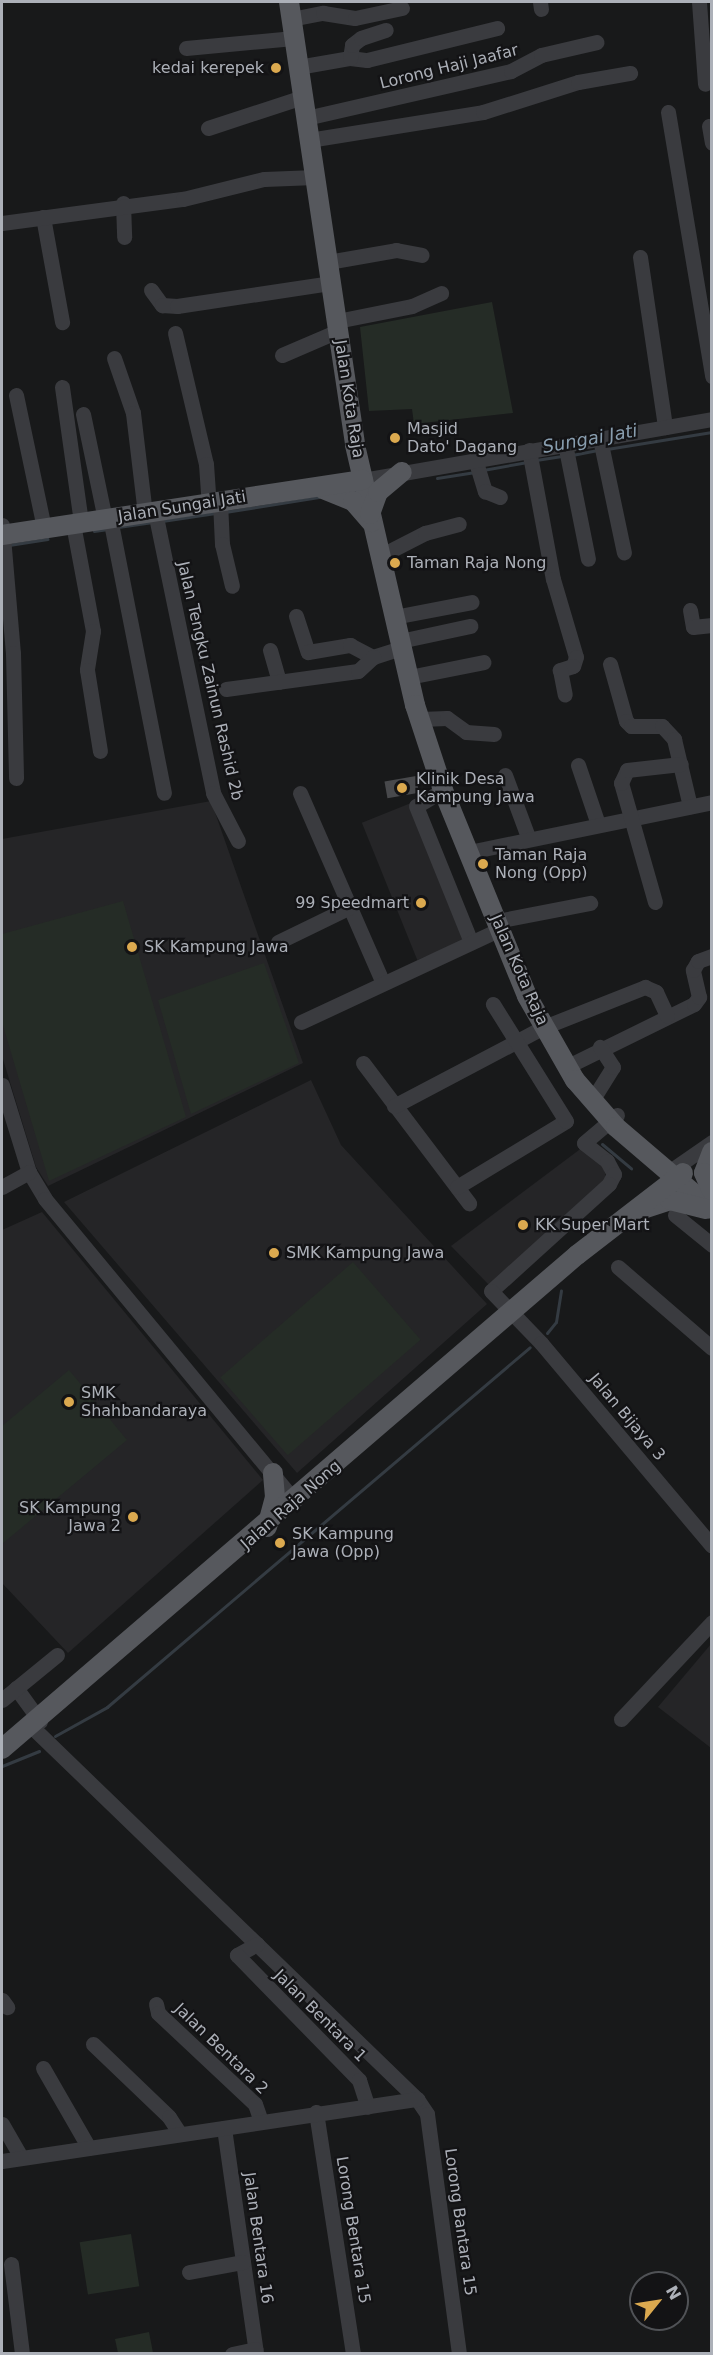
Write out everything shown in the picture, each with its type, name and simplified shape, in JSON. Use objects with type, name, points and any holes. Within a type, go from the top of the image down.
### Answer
[{"type":"main road","name":"Jalan Kota Raja","points":[[291,19],[355,445],[409,677],[443,790],[498,925],[544,1028],[569,1069],[596,1094],[614,1118],[676,1173],[711,1199]]},
{"type":"main road","points":[[310,488],[347,470],[355,445]]},
{"type":"main road","points":[[310,488],[336,490],[372,519],[378,492],[402,472]]},
{"type":"main road","name":"Jalan Sungai Jati","points":[[3,537],[77,523],[109,523],[217,508],[310,488],[363,480]]},
{"type":"main road","points":[[569,1069],[639,1146],[676,1173],[711,1210]]},
{"type":"main road","points":[[630,1211],[652,1175],[639,1146]]},
{"type":"main road","points":[[711,1151],[704,1173],[711,1191]]},
{"type":"main road","name":"Jalan Raja Nong","points":[[2,1749],[36,1724],[267,1527],[577,1255],[676,1173]]},
{"type":"main road","points":[[630,1211],[670,1200],[711,1210]]},
{"type":"main road","points":[[267,1527],[275,1497],[273,1473]]},
{"type":"street","points":[[699,2],[705,84]]},
{"type":"street","points":[[186,48],[291,19],[322,13],[355,18],[402,8]]},
{"type":"street","points":[[298,67],[350,58],[367,60],[497,28]]},
{"type":"street","points":[[350,58],[352,45],[361,38],[386,30]]},
{"type":"street","name":"Lorong Haji Jaafar","points":[[306,118],[511,71],[542,55],[597,42]]},
{"type":"street","points":[[309,140],[483,112],[578,82],[630,73]]},
{"type":"street","points":[[208,128],[303,97]]},
{"type":"street","points":[[668,112],[711,376]]},
{"type":"street","points":[[709,126],[711,142]]},
{"type":"street","points":[[2,223],[123,203],[183,199],[264,179],[315,177]]},
{"type":"street","points":[[123,203],[124,237]]},
{"type":"street","points":[[43,217],[62,322]]},
{"type":"street","points":[[328,262],[396,250],[422,255]]},
{"type":"street","points":[[640,256],[665,427]]},
{"type":"street","points":[[151,290],[162,305],[177,306],[331,283]]},
{"type":"street","points":[[282,355],[337,326],[412,306],[441,293]]},
{"type":"street","points":[[174,333],[217,508],[232,586]]},
{"type":"street","name":"Jalan Tengku Zainun Rashid 2b","points":[[114,358],[133,413],[153,517],[213,793],[238,841]]},
{"type":"street","points":[[62,387],[77,523],[93,632],[87,670],[100,751]]},
{"type":"street","points":[[16,395],[44,528]]},
{"type":"street","points":[[83,414],[109,523],[164,793]]},
{"type":"street","points":[[363,480],[402,472],[476,468],[601,445],[665,427],[711,419]]},
{"type":"street","points":[[601,445],[624,553]]},
{"type":"street","points":[[566,452],[588,559]]},
{"type":"street","points":[[530,458],[576,657],[573,666],[560,670],[565,695]]},
{"type":"street","points":[[476,468],[485,491],[500,497]]},
{"type":"street","points":[[380,556],[425,532],[459,524]]},
{"type":"street","points":[[3,537],[16,778]]},
{"type":"street","points":[[394,617],[472,602]]},
{"type":"street","points":[[690,610],[693,627],[711,625]]},
{"type":"street","points":[[296,616],[308,652],[350,645],[373,657]]},
{"type":"street","points":[[226,690],[358,671],[373,657],[401,644],[470,626]]},
{"type":"street","points":[[270,650],[279,682]]},
{"type":"street","points":[[409,677],[484,662]]},
{"type":"street","points":[[610,664],[626,721],[669,730],[681,764],[690,806]]},
{"type":"street","points":[[420,719],[447,718],[466,732],[494,734]]},
{"type":"street","points":[[655,902],[630,818],[623,774],[681,764]]},
{"type":"street","points":[[578,765],[598,824]]},
{"type":"street","points":[[505,776],[528,837]]},
{"type":"street","name":"Jalan Kota Raja","points":[[443,790],[416,801],[471,942]]},
{"type":"street","points":[[300,793],[383,983]]},
{"type":"street","points":[[469,852],[528,837],[711,802]]},
{"type":"street","points":[[301,1022],[471,942],[498,925],[590,903]]},
{"type":"street","points":[[278,942],[350,908]]},
{"type":"street","points":[[569,1069],[600,1047],[694,1004],[699,997],[693,970],[698,961],[711,956]]},
{"type":"street","points":[[394,1106],[544,1028],[645,987],[656,992],[667,1016]]},
{"type":"street","points":[[457,1187],[563,1126],[562,1113],[515,1043],[493,1004]]},
{"type":"street","points":[[596,1094],[613,1067],[600,1047]]},
{"type":"street","points":[[363,1064],[469,1203]]},
{"type":"street","points":[[2,1085],[29,1172],[45,1199],[296,1500]]},
{"type":"street","name":"Jalan Bijaya 3","points":[[614,1118],[584,1143],[607,1161],[614,1174],[609,1184],[491,1292],[512,1312],[711,1546]]},
{"type":"street","points":[[676,1173],[711,1142]]},
{"type":"street","points":[[676,1173],[711,1151]]},
{"type":"street","points":[[2,1187],[29,1172]]},
{"type":"street","points":[[675,1215],[711,1245]]},
{"type":"street","points":[[618,1267],[711,1348]]},
{"type":"street","points":[[621,1719],[711,1622]]},
{"type":"street","points":[[2,1700],[57,1655]]},
{"type":"street","points":[[16,1688],[36,1724],[417,2099]]},
{"type":"street","name":"Jalan Bentara 1","points":[[257,1944],[237,1955],[359,2080],[368,2107]]},
{"type":"street","name":"Jalan Bentara 2","points":[[156,2004],[158,2013],[255,2104],[261,2121]]},
{"type":"street","points":[[93,2044],[169,2116],[180,2134]]},
{"type":"street","points":[[43,2068],[89,2148]]},
{"type":"street","points":[[2,2161],[316,2112],[417,2099]]},
{"type":"street","name":"Lorong Bantara 15","points":[[417,2099],[427,2114],[459,2354]]},
{"type":"street","name":"Lorong Bentara 15","points":[[316,2112],[353,2354]]},
{"type":"street","points":[[2,2124],[21,2157]]},
{"type":"street","name":"Jalan Bentara 16","points":[[224,2128],[256,2351]]},
{"type":"street","points":[[189,2272],[243,2262]]},
{"type":"street","points":[[11,2264],[22,2354]]},
{"type":"street","points":[[232,2354],[256,2351]]},
{"type":"shaded area","points":[[492,302],[513,413],[414,424],[412,409],[369,411],[360,327]]},
{"type":"shaded area","name":"SK Kampung Jawa","points":[[211,801],[303,1063],[48,1186],[36,1167],[2,1056],[2,839]]},
{"type":"shaded area","points":[[411,803],[466,940],[417,960],[362,823]]},
{"type":"shaded area","points":[[123,901],[186,1117],[49,1181],[2,1022],[2,934]]},
{"type":"shaded area","points":[[264,963],[299,1063],[191,1114],[158,1000]]},
{"type":"shaded area","name":"SMK Kampung Jawa","points":[[311,1080],[341,1145],[487,1304],[297,1473],[64,1202]]},
{"type":"shaded area","points":[[583,1147],[604,1164],[606,1182],[491,1287],[451,1246]]},
{"type":"shaded area","points":[[42,1212],[263,1480],[68,1653],[2,1583],[2,1230]]},
{"type":"shaded area","points":[[353,1262],[421,1340],[288,1455],[220,1377]]},
{"type":"shaded area","points":[[69,1370],[127,1440],[2,1544],[2,1426]]},
{"type":"shaded area","points":[[711,1644],[711,1748],[658,1707]]},
{"type":"shaded area","points":[[131,2234],[139,2286],[88,2294],[80,2242]]},
{"type":"shaded area","points":[[149,2332],[153,2353],[118,2353],[115,2339]]},
{"type":"building","name":"Klinik Desa Kampung Jawa","points":[[416,776],[419,793],[387,798],[384,782]]},
{"type":"waterway","name":"Sungai Jati","points":[[607,449],[712,432]]},
{"type":"waterway","name":"Sungai Jati","points":[[572,455],[598,450]]},
{"type":"waterway","name":"Sungai Jati","points":[[536,460],[562,456]]},
{"type":"waterway","name":"Sungai Jati","points":[[483,470],[527,462]]},
{"type":"waterway","name":"Sungai Jati","points":[[437,478],[474,472]]},
{"type":"waterway","name":"Sungai Jati","points":[[225,512],[319,497]]},
{"type":"waterway","name":"Sungai Jati","points":[[162,521],[215,513]]},
{"type":"waterway","name":"Sungai Jati","points":[[118,527],[153,522]]},
{"type":"waterway","name":"Sungai Jati","points":[[94,531],[108,529]]},
{"type":"waterway","name":"Sungai Jati","points":[[9,545],[48,539]]},
{"type":"waterway","points":[[602,1144],[631,1168]]},
{"type":"waterway","points":[[547,1333],[556,1322],[561,1290]]},
{"type":"waterway","points":[[55,1736],[107,1707],[530,1347]]},
{"type":"waterway","points":[[2,1766],[39,1751]]},
{"type":"place","name":"kedai kerepek","points":[[276,68]]},
{"type":"place","name":"Masjid Dato' Dagang","points":[[395,438]]},
{"type":"place","name":"Taman Raja Nong","points":[[395,563]]},
{"type":"place","name":"Klinik Desa Kampung Jawa","points":[[402,788]]},
{"type":"place","name":"Taman Raja Nong (Opp)","points":[[483,864]]},
{"type":"place","name":"99 Speedmart","points":[[421,903]]},
{"type":"place","name":"SK Kampung Jawa","points":[[132,947]]},
{"type":"place","name":"KK Super Mart","points":[[523,1225]]},
{"type":"place","name":"SMK Kampung Jawa","points":[[274,1253]]},
{"type":"place","name":"SMK Shahbandaraya","points":[[69,1402]]},
{"type":"place","name":"SK Kampung Jawa 2","points":[[133,1517]]},
{"type":"place","name":"SK Kampung Jawa (Opp)","points":[[280,1543]]}]
